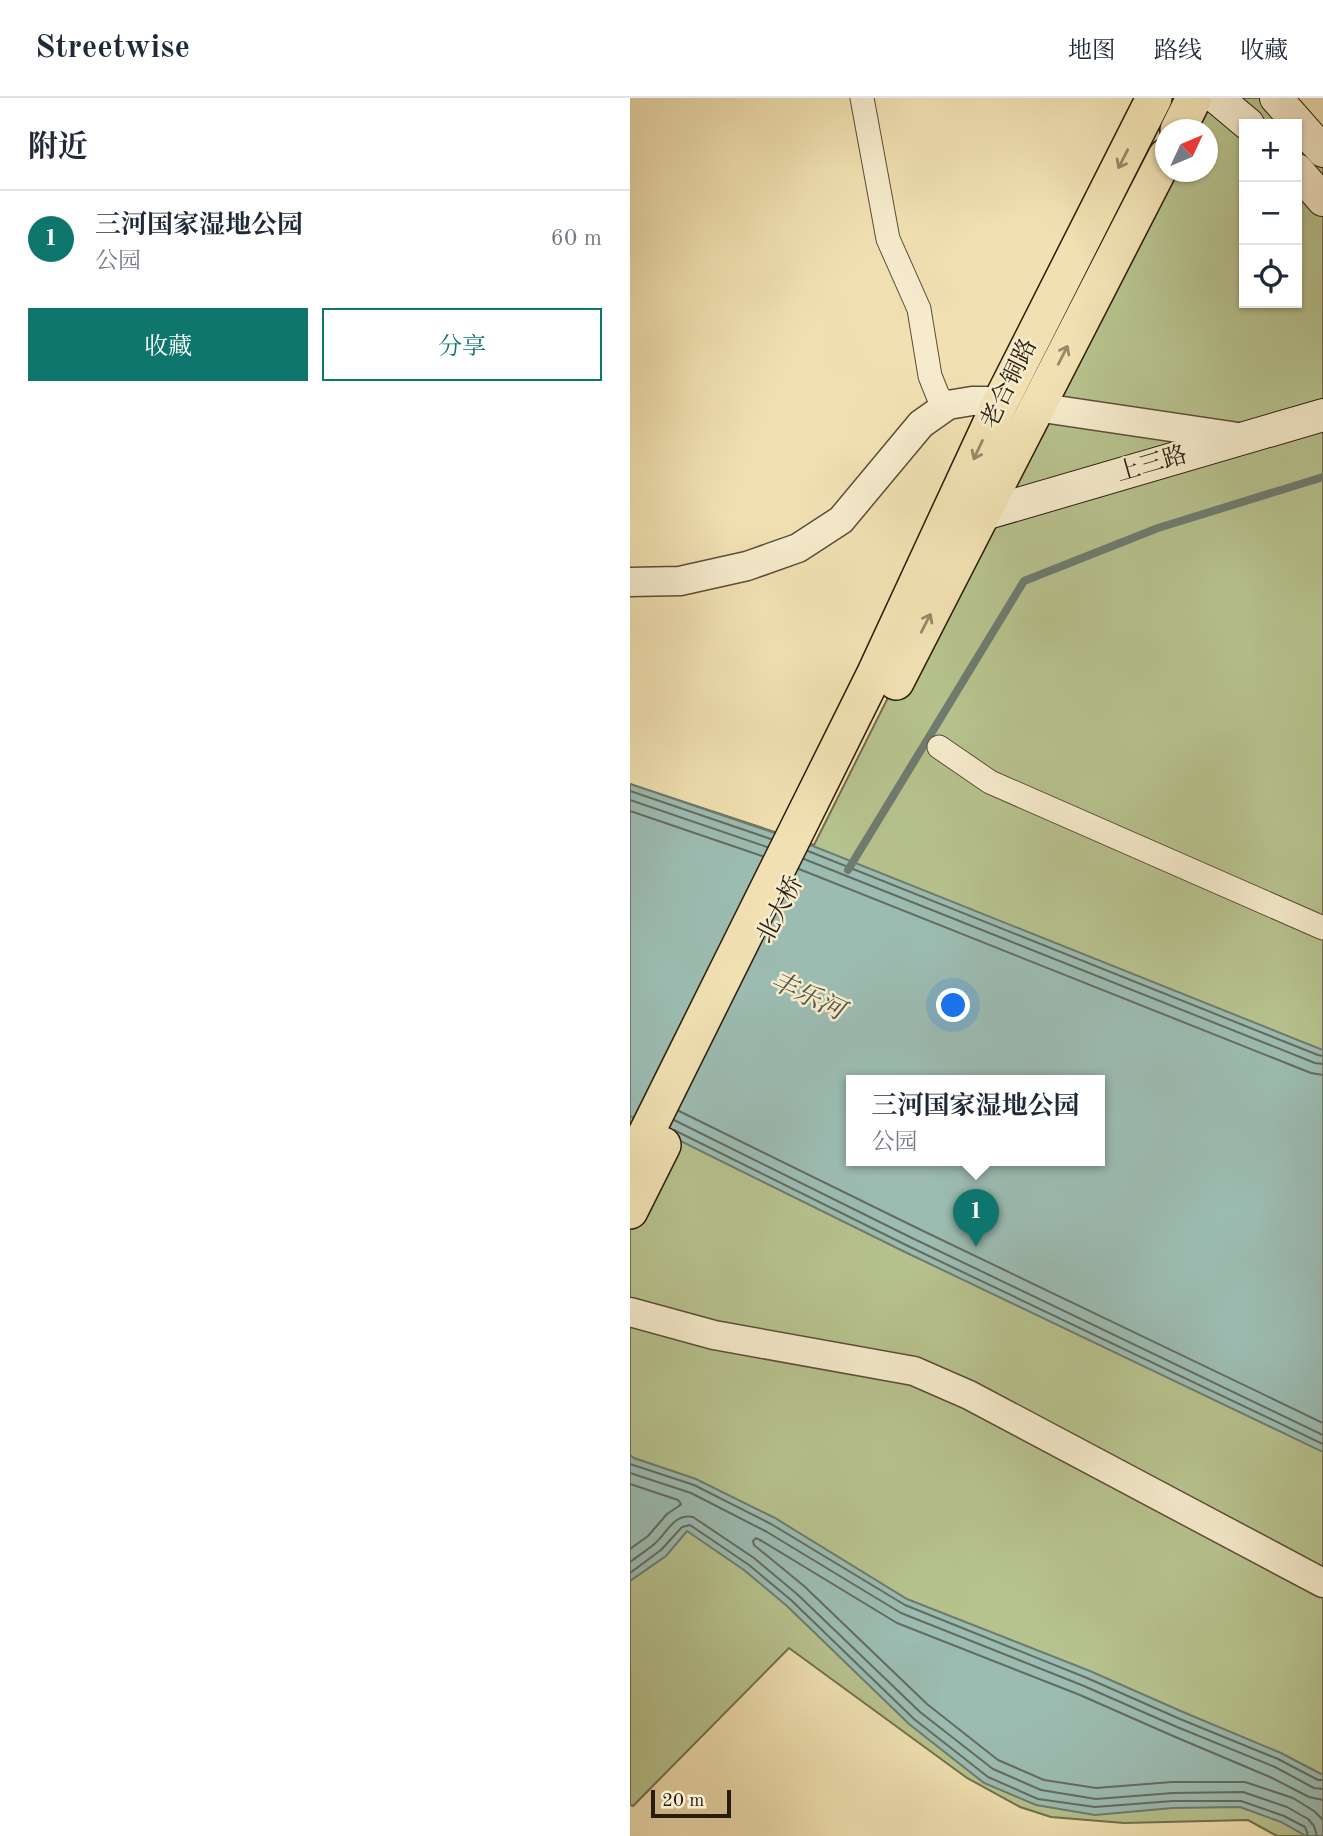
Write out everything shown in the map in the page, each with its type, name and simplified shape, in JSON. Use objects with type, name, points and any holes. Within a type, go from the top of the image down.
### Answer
[{"type":"main road","name":"老合铜路","points":[[885,679],[1001,401],[1154,98]]},
{"type":"main road","points":[[1184,119],[1194,98]]},
{"type":"main road","points":[[1217,98],[1242,119]]},
{"type":"main road","points":[[1276,98],[1323,151]]},
{"type":"main road","points":[[1302,176],[1323,200]]},
{"type":"main road","name":"老合铜路","points":[[885,679],[981,515],[1155,177]]},
{"type":"main road","name":"上三路","points":[[981,515],[1323,415]]},
{"type":"main road","name":"北大桥","points":[[630,1166],[885,679]]},
{"type":"main road","name":"北大桥","points":[[630,1211],[885,679]]},
{"type":"street","points":[[862,98],[888,239],[919,309],[930,376],[938,396],[948,405]]},
{"type":"street","points":[[630,582],[681,581],[747,566],[798,548],[841,520],[921,424],[948,405],[972,401],[1001,401]]},
{"type":"street","points":[[1036,407],[1247,438]]},
{"type":"street","points":[[939,747],[989,782],[1323,928]]},
{"type":"street","points":[[630,1312],[714,1335],[914,1371],[970,1395],[1323,1583]]},
{"type":"green space","points":[[1194,98],[1276,98],[1295,119],[1239,119],[1239,308],[1302,308],[1302,127],[1323,151],[1323,1836],[1277,1836],[1248,1820],[1124,1823],[1051,1817],[1020,1807],[967,1778],[789,1648],[633,1806],[630,1805],[630,784],[814,845],[936,602],[1161,182],[1218,182],[1218,119],[1183,119]]},
{"type":"water","name":"丰乐河","points":[[630,784],[813,846],[1323,1050],[1323,1452],[905,1252],[630,1116]]},
{"type":"water","points":[[630,1455],[696,1479],[775,1518],[907,1599],[1090,1671],[1281,1753],[1323,1775],[1323,1836],[1306,1836],[1281,1822],[1240,1807],[1173,1808],[1095,1815],[1036,1805],[984,1783],[909,1724],[787,1606],[744,1570],[687,1531],[666,1556],[630,1581]]},
{"type":"waterway","points":[[848,870],[1024,581],[1158,528],[1323,477]]},
{"type":"place","name":"三河国家湿地公园","points":[[976,1247]]}]
